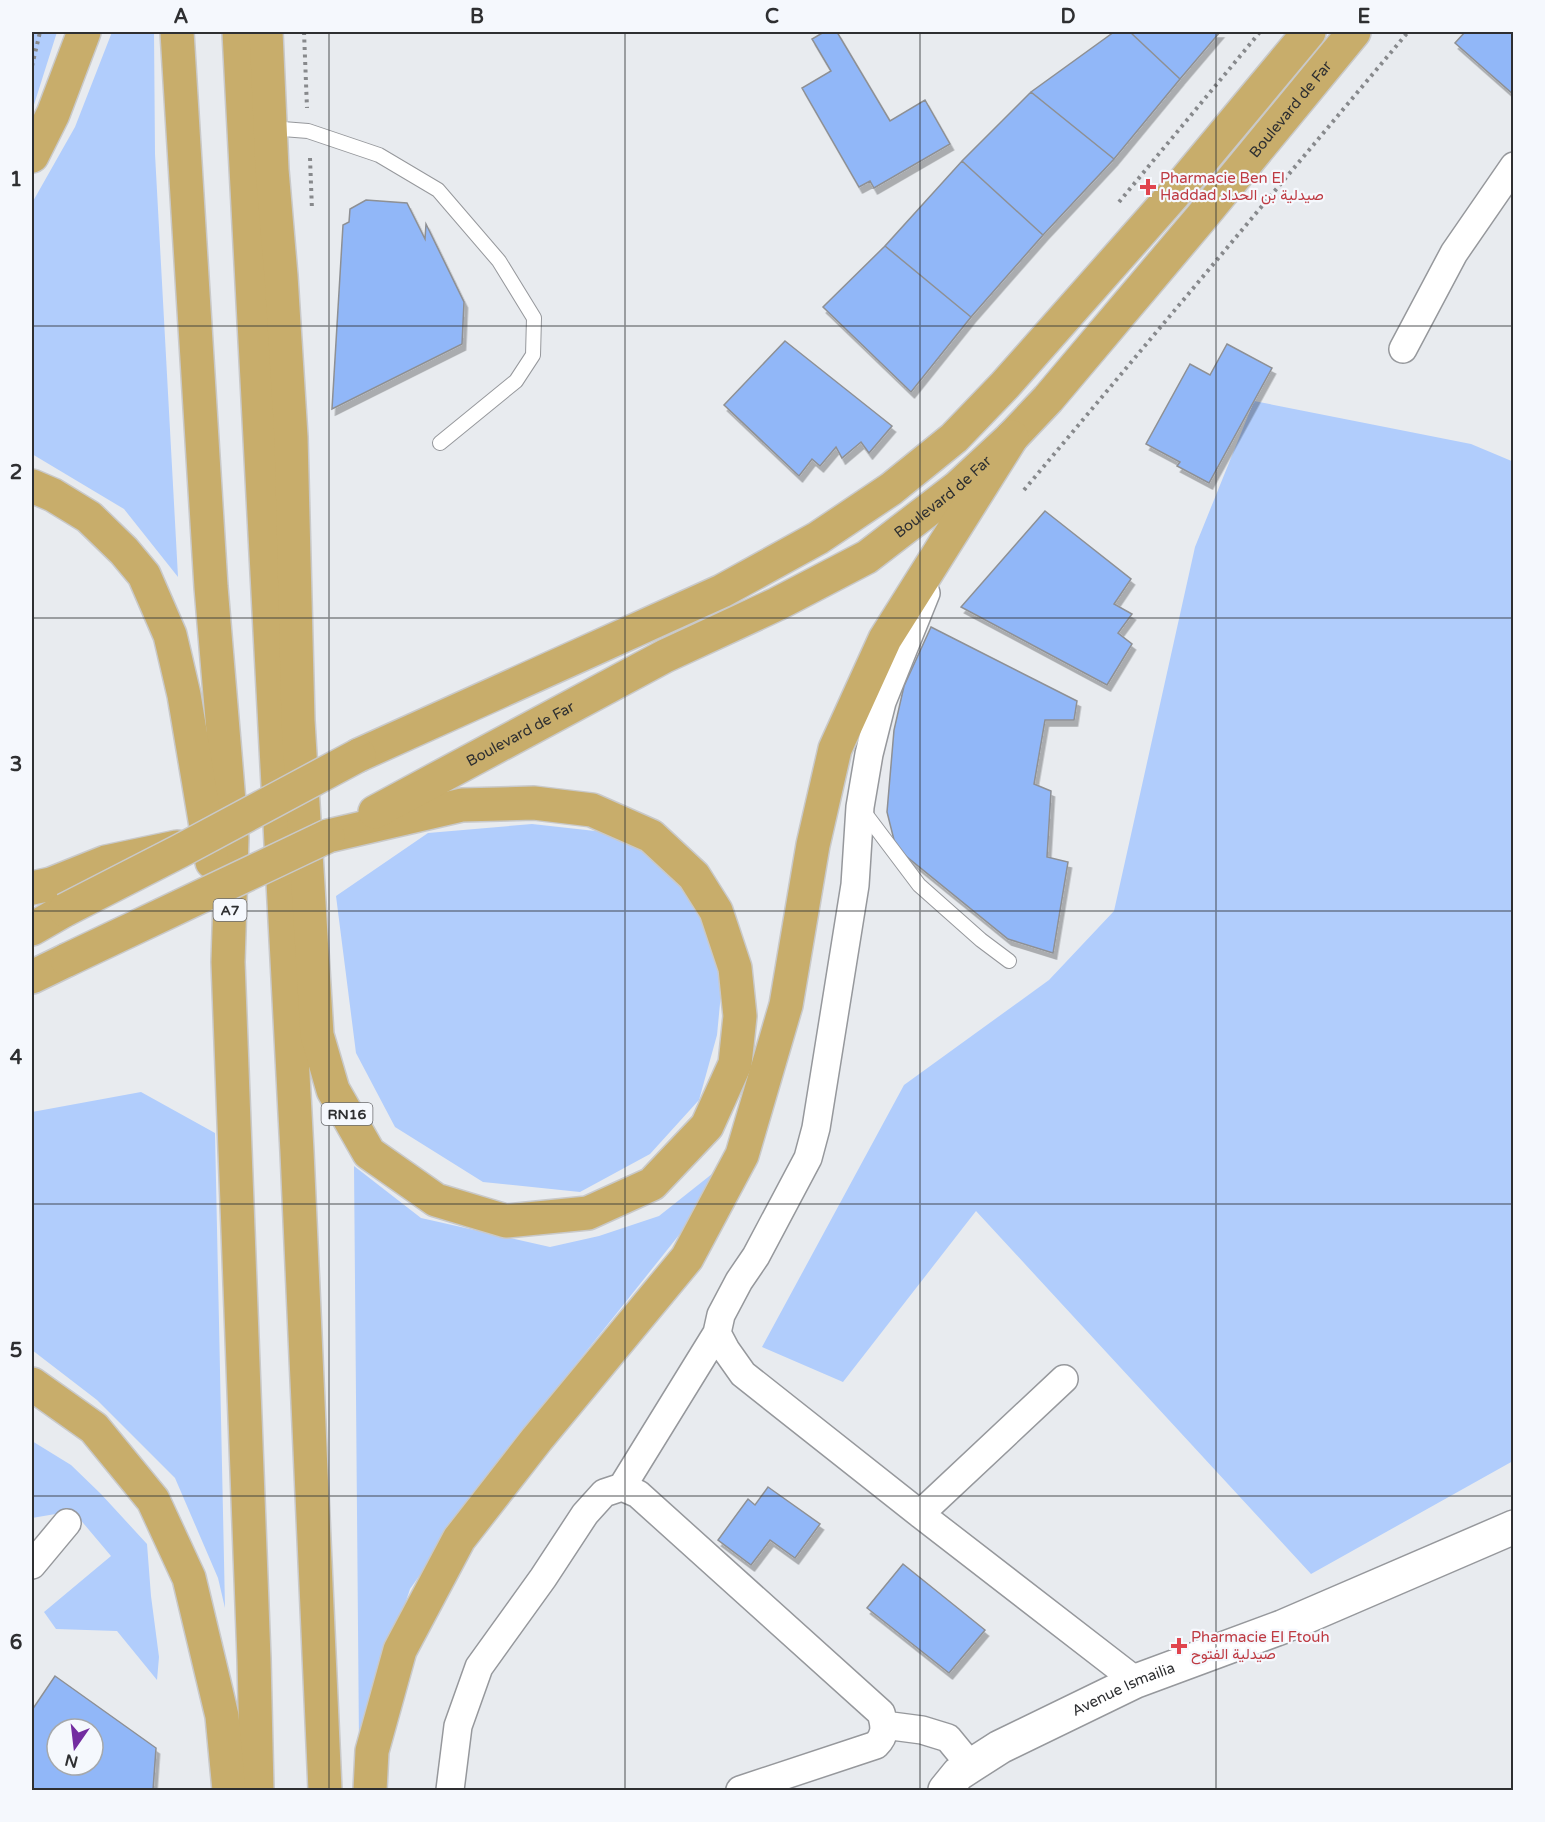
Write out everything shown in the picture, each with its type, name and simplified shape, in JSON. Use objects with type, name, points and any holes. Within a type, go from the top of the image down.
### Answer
[{"type":"highway","points":[[32,156],[53,114],[84,32]]},
{"type":"highway","name":"A7","points":[[177,32],[211,586],[232,838],[228,962],[257,1791]]},
{"type":"highway","points":[[238,32],[297,1152],[325,1791]]},
{"type":"highway","name":"RN16","points":[[32,977],[67,960],[328,836],[462,804],[534,803],[592,810],[651,836],[694,876],[716,911],[735,968],[740,1016],[735,1064],[707,1126],[652,1185],[588,1213],[506,1221],[436,1200],[369,1153],[333,1090],[317,1035],[298,721],[291,437],[270,128],[266,32]]},
{"type":"highway","points":[[32,929],[359,755],[722,591],[818,538],[891,489],[954,438],[1005,385],[1174,194],[1309,32]]},
{"type":"highway","name":"Boulevard de Far","points":[[328,836],[401,800],[665,656],[777,604],[867,557],[958,487],[1012,437],[1048,399],[1354,32]]},
{"type":"highway","points":[[370,1791],[372,1751],[400,1650],[459,1539],[537,1439],[687,1258],[742,1155],[786,1005],[813,845],[835,748],[885,639],[1012,437]]},
{"type":"highway","points":[[32,486],[89,517],[124,551],[144,575],[170,635],[184,695],[228,962]]},
{"type":"highway","points":[[32,888],[51,884],[106,862],[193,844]]},
{"type":"highway","points":[[32,1384],[94,1428],[153,1500],[189,1578],[222,1716],[229,1791]]},
{"type":"street","points":[[1403,348],[1454,253],[1514,166]]},
{"type":"street","points":[[622,1487],[717,1333],[721,1315],[730,1296],[756,1256],[808,1158],[816,1128],[855,885],[860,807],[869,754],[882,702],[946,545]]},
{"type":"street","points":[[717,1333],[743,1374],[1136,1680]]},
{"type":"street","points":[[920,1514],[1064,1379]]},
{"type":"street","points":[[450,1791],[458,1726],[479,1667],[543,1578],[585,1514],[604,1492],[622,1487],[638,1494],[881,1713],[884,1725],[883,1738],[876,1745],[740,1791]]},
{"type":"street","points":[[32,1565],[67,1523]]},
{"type":"street","name":"Avenue Ismailia","points":[[945,1791],[958,1774],[1000,1747],[1136,1680],[1282,1627],[1514,1527]]},
{"type":"street","points":[[884,1725],[922,1730],[948,1738],[971,1766]]},
{"type":"lane","points":[[270,128],[308,131],[379,155],[438,190],[499,261],[534,318],[532,355],[516,381],[440,443]]},
{"type":"lane","points":[[860,807],[919,885],[981,940],[1009,961]]},
{"type":"path","points":[[32,66],[40,32]]},
{"type":"path","points":[[1117,204],[1260,32]]},
{"type":"path","points":[[1024,490],[1408,32]]},
{"type":"shaded area","points":[[33,32],[57,32],[32,111],[32,36]]},
{"type":"shaded area","points":[[112,32],[154,32],[155,154],[178,577],[124,509],[32,454],[32,203],[75,127]]},
{"type":"shaded area","points":[[1254,401],[1471,444],[1514,462],[1513,1461],[1311,1574],[976,1211],[843,1382],[762,1347],[904,1085],[1049,980],[1114,911],[1195,547]]},
{"type":"shaded area","points":[[532,824],[613,833],[666,862],[702,918],[722,983],[717,1035],[699,1100],[650,1154],[580,1192],[483,1182],[395,1127],[356,1053],[336,896],[428,833]]},
{"type":"shaded area","points":[[141,1092],[215,1133],[225,1608],[218,1578],[175,1478],[97,1400],[32,1350],[32,1112]]},
{"type":"shaded area","points":[[354,1166],[421,1218],[550,1247],[599,1236],[659,1216],[722,1166],[687,1225],[522,1432],[410,1589],[359,1743]]},
{"type":"shaded area","points":[[32,1441],[71,1465],[147,1544],[159,1657],[157,1680],[117,1631],[56,1629],[44,1612],[111,1556],[73,1511],[32,1518]]},
{"type":"building","points":[[824,32],[837,32],[890,121],[925,100],[950,144],[874,188],[870,181],[859,187],[802,88],[831,71],[812,39]]},
{"type":"building","points":[[1114,32],[1130,32],[1180,79],[1114,159],[1031,92]]},
{"type":"building","points":[[1130,32],[1220,32],[1180,79]]},
{"type":"building","points":[[1465,32],[1514,32],[1514,95],[1455,43]]},
{"type":"building","points":[[1031,92],[1114,159],[1043,235],[962,161]]},
{"type":"building","points":[[962,161],[1043,235],[971,317],[885,246]]},
{"type":"building","points":[[366,200],[407,203],[425,239],[426,224],[464,302],[462,344],[332,409],[343,225],[349,222],[350,209]]},
{"type":"building","points":[[885,246],[971,317],[911,392],[823,307]]},
{"type":"building","points":[[785,341],[892,426],[869,453],[861,442],[842,458],[836,447],[820,466],[812,459],[799,476],[724,405]]},
{"type":"building","points":[[1227,344],[1272,368],[1209,483],[1177,466],[1180,462],[1146,444],[1190,364],[1210,375]]},
{"type":"building","points":[[1045,511],[1131,579],[1114,604],[1132,614],[1118,633],[1132,644],[1107,685],[961,607]]},
{"type":"building","points":[[931,627],[1077,701],[1074,720],[1045,720],[1034,784],[1051,791],[1047,857],[1068,862],[1053,953],[1008,939],[896,848],[887,812],[894,730],[904,686]]},
{"type":"building","points":[[768,1487],[820,1524],[795,1558],[770,1540],[751,1565],[718,1540],[748,1499],[755,1505]]},
{"type":"building","points":[[903,1564],[985,1630],[949,1673],[867,1608]]},
{"type":"building","points":[[55,1676],[156,1748],[153,1790],[32,1790],[32,1710]]},
{"type":"place","name":"Pharmacie Ben El Haddad صيدلية بن الحداد","points":[[1148,187]]},
{"type":"place","name":"Pharmacie El Ftouh صيدلية الفتوح","points":[[1179,1646]]}]
